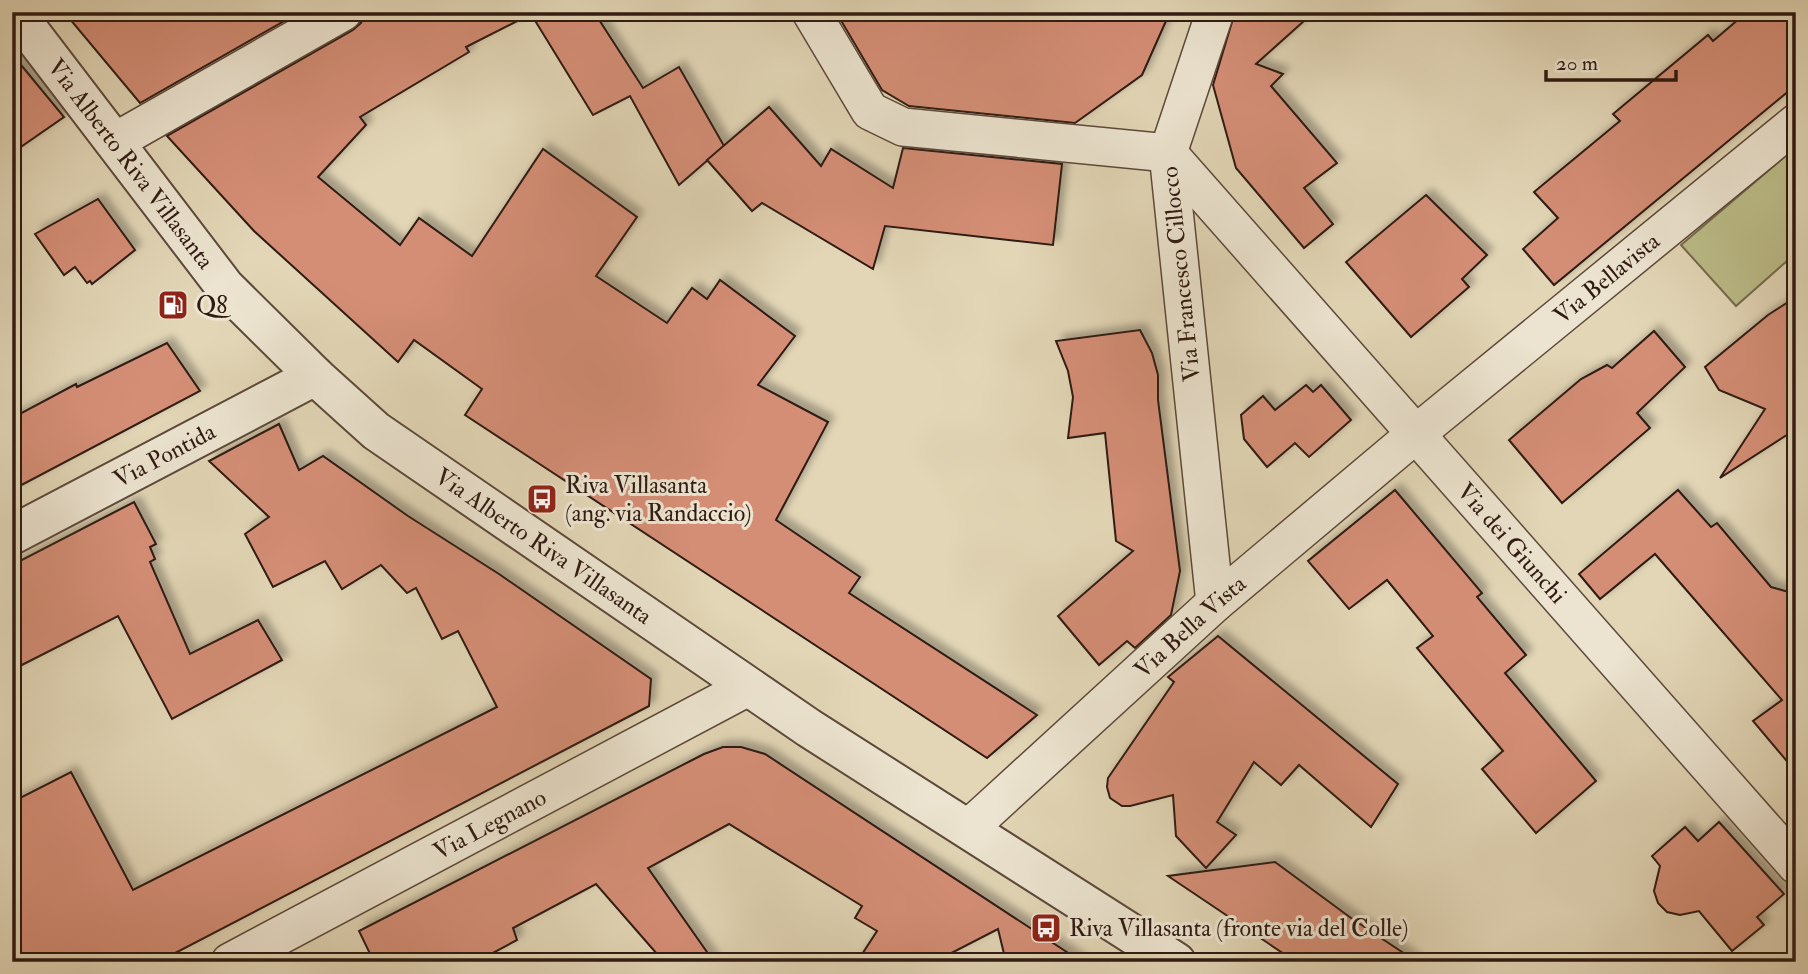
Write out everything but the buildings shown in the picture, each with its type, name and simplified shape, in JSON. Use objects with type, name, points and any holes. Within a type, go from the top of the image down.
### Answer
[{"type":"street","name":"Via Alberto Riva Villasanta","points":[[15,12],[225,287],[315,376],[376,431],[748,687],[1175,962]]},
{"type":"street","points":[[116,141],[344,12]]},
{"type":"street","name":"Via Francesco Cillocco","points":[[810,12],[870,111],[903,127],[1168,153],[1215,603]]},
{"type":"street","points":[[1168,153],[1215,12]]},
{"type":"street","name":"Via Bellavista","points":[[1417,433],[1796,123]]},
{"type":"street","name":"Via dei Giunchi","points":[[1168,153],[1796,864]]},
{"type":"street","points":[[1177,241],[1228,221]]},
{"type":"street","name":"Via Pontida","points":[[12,535],[315,376]]},
{"type":"street","name":"Via Bella Vista","points":[[969,828],[1215,603],[1417,433]]},
{"type":"street","name":"Via Legnano","points":[[230,962],[748,687]]},
{"type":"green space","points":[[1796,147],[1796,253],[1736,306],[1681,245]]},
{"type":"place","name":"Q8","points":[[173,305]]},
{"type":"place","name":"Riva Villasanta (ang. via Randaccio)","points":[[542,499]]},
{"type":"place","name":"Riva Villasanta (fronte via del Colle)","points":[[1046,928]]}]
